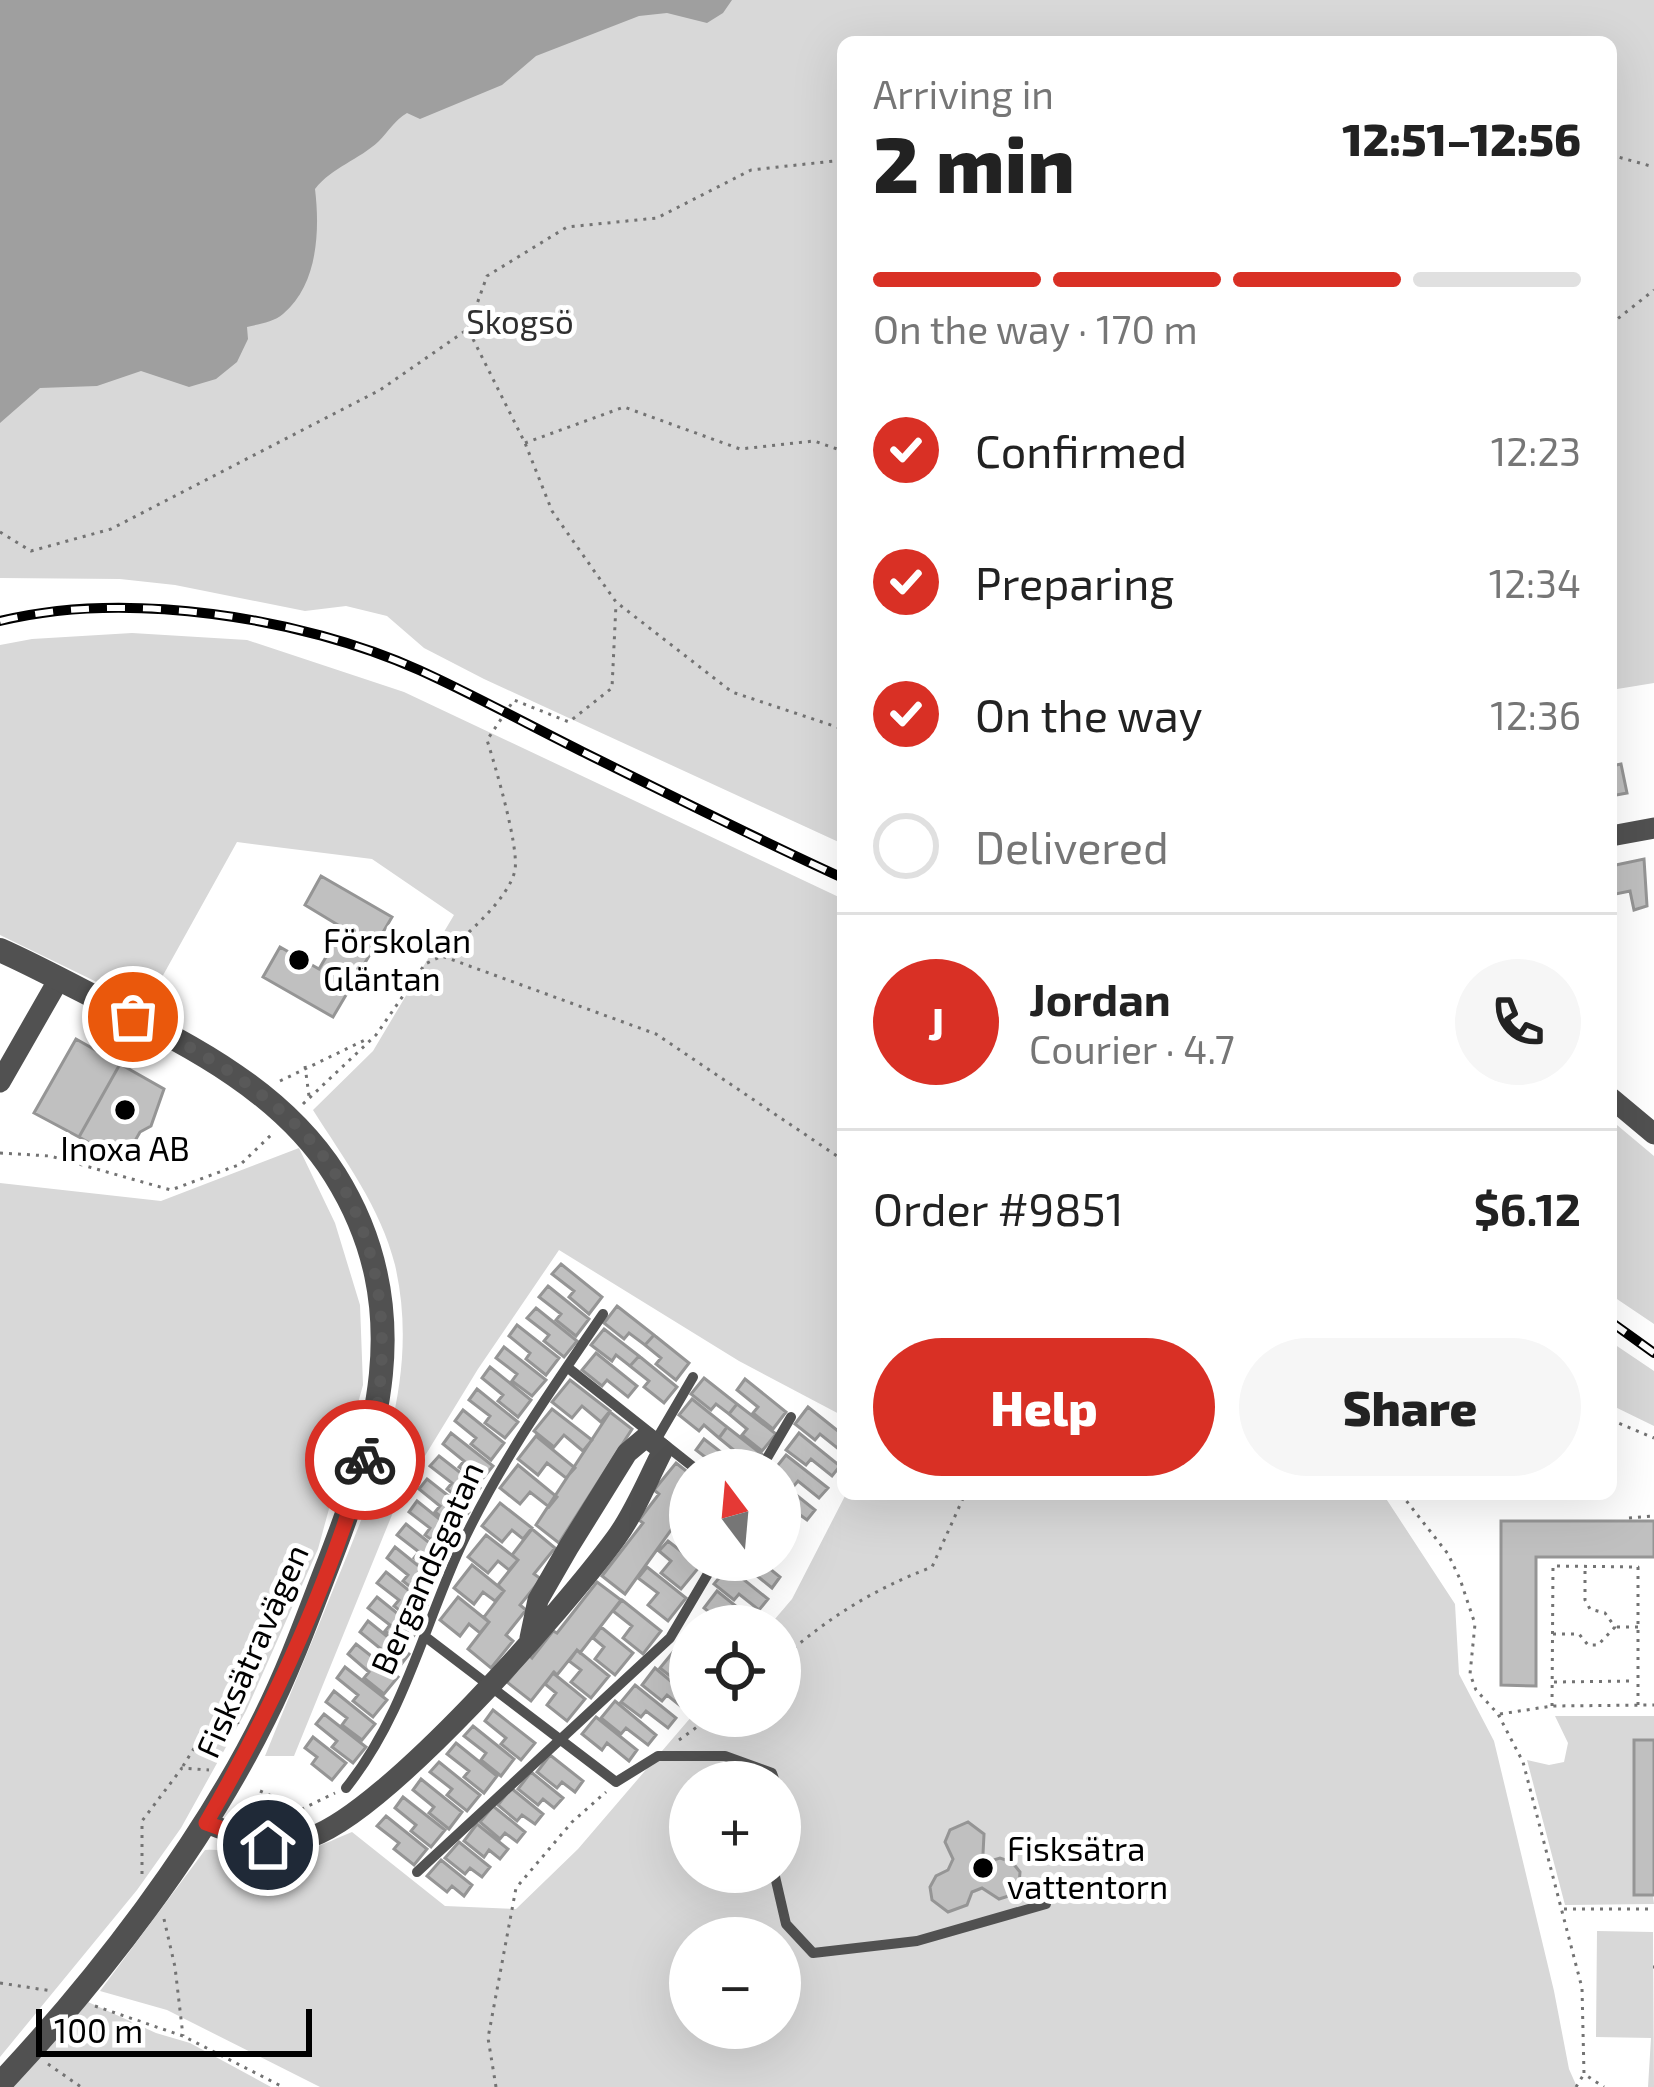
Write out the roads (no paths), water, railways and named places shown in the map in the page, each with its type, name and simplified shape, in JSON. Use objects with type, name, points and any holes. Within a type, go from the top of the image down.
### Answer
[{"type":"street","points":[[1617,835],[1654,828]]},
{"type":"street","name":"Fisksätravägen","points":[[0,950],[170,1035],[260,1093],[298,1126],[350,1203],[377,1280],[384,1354],[376,1424],[355,1496],[266,1717],[190,1848],[7,2077]]},
{"type":"street","points":[[0,1082],[59,980]]},
{"type":"street","points":[[1617,1103],[1654,1134]]},
{"type":"street","points":[[206,1823],[268,1845],[313,1837],[394,1779],[489,1684],[530,1638],[618,1536],[663,1450],[656,1441],[646,1437],[627,1453],[538,1600],[530,1638]]},
{"type":"lane","name":"Bergandsgatan","points":[[346,1788],[373,1754],[427,1638],[458,1551],[501,1467],[603,1314]]},
{"type":"lane","points":[[567,1367],[669,1450]]},
{"type":"lane","points":[[656,1441],[693,1377]]},
{"type":"lane","points":[[772,1449],[791,1417]]},
{"type":"lane","points":[[417,1872],[670,1638],[704,1581]]},
{"type":"lane","points":[[427,1638],[616,1782],[658,1756],[725,1756],[739,1761]]},
{"type":"lane","points":[[779,1893],[786,1924],[813,1953],[917,1941],[1046,1904]]},
{"type":"railway","points":[[0,621],[49,612],[157,609],[268,623],[372,651],[837,875]]},
{"type":"railway","points":[[1617,1326],[1654,1353]]},
{"type":"place","name":"Förskolan Gläntan","points":[[299,960]]},
{"type":"place","name":"Inoxa AB","points":[[125,1110]]},
{"type":"place","name":"Fisksätra vattentorn","points":[[983,1868]]},
{"type":"park label","name":"Skogsö","points":[[520,322]]}]
